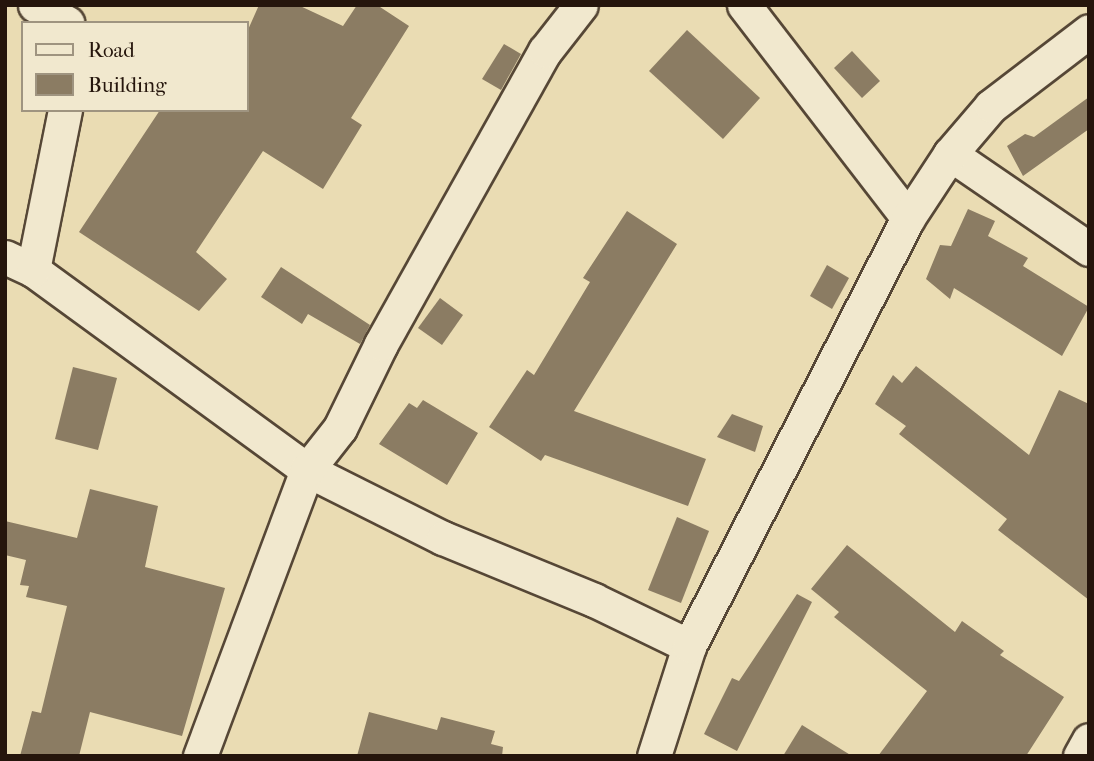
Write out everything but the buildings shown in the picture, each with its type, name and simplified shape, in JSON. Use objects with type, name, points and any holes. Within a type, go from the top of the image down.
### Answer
[{"type":"street","points":[[35,5],[63,21]]},
{"type":"street","points":[[200,756],[307,470],[340,428],[381,344],[545,51],[581,5]]},
{"type":"street","points":[[744,5],[908,218]]},
{"type":"street","points":[[657,754],[689,646],[908,218],[950,154],[991,106],[1089,31]]},
{"type":"street","points":[[64,112],[19,264],[307,470],[443,538],[594,600],[689,646]]},
{"type":"street","points":[[950,154],[1089,250]]},
{"type":"street","points":[[1080,756],[1089,740]]}]
